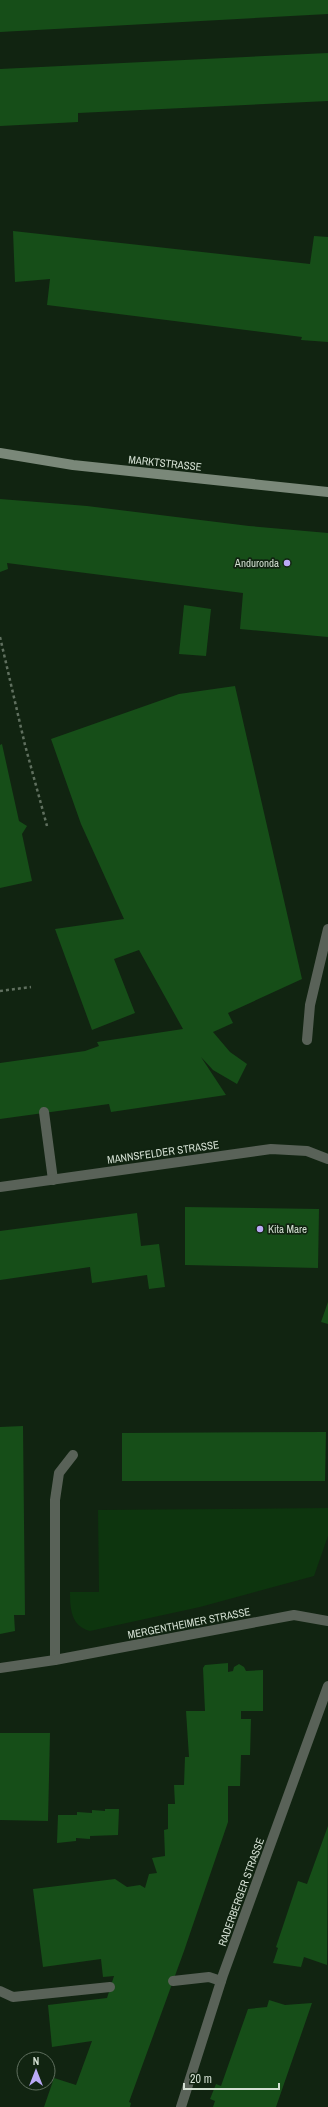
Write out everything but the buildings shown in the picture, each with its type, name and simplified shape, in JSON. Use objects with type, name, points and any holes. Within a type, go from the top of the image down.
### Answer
[{"type":"main road","name":"MARKTSTRASSE","points":[[0,453],[73,466],[328,492]]},
{"type":"street","points":[[308,1040],[310,1005],[328,929]]},
{"type":"street","points":[[44,1112],[53,1180]]},
{"type":"street","name":"MANNSFELDER STRASSE","points":[[0,1187],[271,1149],[307,1151],[328,1159]]},
{"type":"street","points":[[55,1660],[55,1500],[59,1473],[73,1455]]},
{"type":"street","name":"MERGENTHEIMER STRASSE","points":[[0,1668],[55,1660],[294,1615],[328,1621]]},
{"type":"street","name":"RADERBERGER STRASSE","points":[[181,2107],[221,1980],[328,1686]]},
{"type":"street","points":[[173,1980],[209,1977],[221,1980]]},
{"type":"street","points":[[0,1991],[13,1997],[110,1987]]},
{"type":"path","points":[[0,637],[25,745],[47,826]]},
{"type":"path","points":[[0,991],[31,987]]},
{"type":"green space","points":[[328,1508],[328,1536],[314,1576],[200,1607],[90,1631],[84,1629],[75,1621],[70,1605],[70,1592],[99,1592],[98,1510]]},
{"type":"place","name":"Anduronda","points":[[287,563]]},
{"type":"place","name":"Kita Mare","points":[[260,1229]]}]
